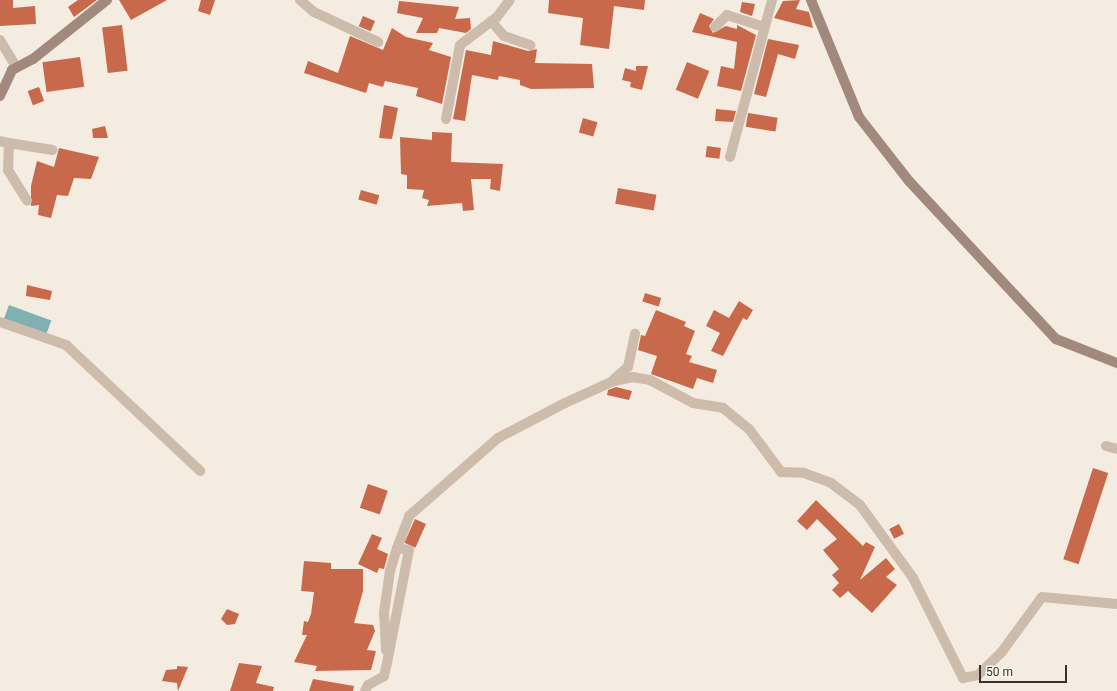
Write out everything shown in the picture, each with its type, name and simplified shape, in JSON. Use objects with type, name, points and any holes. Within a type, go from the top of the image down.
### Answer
[{"type":"street","points":[[0,96],[8,75],[16,67],[33,59],[107,0]]},
{"type":"street","points":[[300,0],[314,12],[378,42]]},
{"type":"street","points":[[446,119],[460,45],[491,21],[510,0]]},
{"type":"street","points":[[730,157],[772,0]]},
{"type":"street","points":[[811,0],[859,117],[909,181],[1056,338],[1117,364]]},
{"type":"street","points":[[715,27],[727,15],[764,27]]},
{"type":"street","points":[[491,21],[504,36],[530,45]]},
{"type":"street","points":[[0,40],[16,67]]},
{"type":"street","points":[[26,201],[8,170],[5,142],[52,150]]},
{"type":"street","points":[[0,322],[66,345],[200,471]]},
{"type":"street","points":[[611,382],[628,367],[635,334]]},
{"type":"street","points":[[387,663],[384,613],[390,571],[409,516],[498,438],[611,382],[632,377],[650,380],[693,403],[723,408],[749,429],[781,472],[804,473],[831,483],[860,505],[913,578],[963,678],[978,675],[1001,653],[1042,597],[1117,604]]},
{"type":"street","points":[[1106,446],[1117,448]]},
{"type":"street","points":[[365,691],[368,685],[384,676],[387,663],[410,550],[397,548]]},
{"type":"water","points":[[9,305],[51,320],[46,334],[4,319]]},
{"type":"building","points":[[0,0],[13,0],[13,8],[35,6],[36,24],[0,26]]},
{"type":"building","points":[[78,0],[97,0],[74,17],[68,7]]},
{"type":"building","points":[[119,0],[167,0],[131,20]]},
{"type":"building","points":[[201,0],[215,0],[210,15],[198,11]]},
{"type":"building","points":[[549,0],[645,0],[644,10],[614,6],[609,49],[580,45],[583,18],[548,13]]},
{"type":"building","points":[[800,0],[796,9],[809,12],[813,28],[774,18],[783,1]]},
{"type":"building","points":[[399,1],[459,7],[455,19],[470,18],[471,29],[466,33],[439,28],[437,33],[416,33],[423,18],[397,13]]},
{"type":"building","points":[[742,2],[755,4],[752,16],[740,12]]},
{"type":"building","points":[[700,13],[714,19],[709,26],[713,33],[726,26],[737,29],[737,25],[756,35],[741,91],[717,86],[721,66],[734,69],[737,42],[692,32]]},
{"type":"building","points":[[363,16],[375,21],[371,31],[359,26]]},
{"type":"building","points":[[122,25],[128,71],[108,73],[102,27]]},
{"type":"building","points":[[392,28],[406,37],[433,43],[429,50],[451,57],[442,104],[416,96],[418,88],[385,81],[383,87],[369,83],[366,93],[304,73],[308,61],[338,73],[350,36],[383,50]]},
{"type":"building","points":[[768,39],[799,45],[795,59],[778,54],[766,97],[754,94]]},
{"type":"building","points":[[493,41],[528,51],[537,49],[535,63],[592,64],[594,88],[531,89],[520,85],[520,80],[499,76],[498,80],[472,75],[465,121],[453,119],[466,50],[491,55]]},
{"type":"building","points":[[80,57],[84,87],[47,92],[42,62]]},
{"type":"building","points":[[687,62],[709,71],[698,99],[676,90]]},
{"type":"building","points":[[636,66],[648,66],[642,90],[630,87],[631,82],[622,80],[625,68],[636,71]]},
{"type":"building","points":[[39,87],[44,101],[33,105],[28,91]]},
{"type":"building","points":[[384,105],[398,108],[392,139],[379,138]]},
{"type":"building","points":[[716,109],[736,111],[733,122],[715,121]]},
{"type":"building","points":[[748,113],[778,118],[775,132],[746,127]]},
{"type":"building","points":[[583,118],[597,122],[593,137],[579,132]]},
{"type":"building","points":[[105,126],[108,138],[93,138],[92,129]]},
{"type":"building","points":[[432,132],[452,133],[451,162],[503,164],[500,191],[490,189],[491,179],[471,179],[474,210],[463,211],[462,203],[427,206],[429,200],[422,198],[424,190],[407,189],[407,175],[401,174],[400,137],[432,140]]},
{"type":"building","points":[[707,146],[721,148],[719,159],[705,157]]},
{"type":"building","points":[[59,148],[99,157],[91,179],[74,178],[68,196],[57,195],[51,218],[38,215],[39,205],[31,206],[31,186],[37,161],[54,167]]},
{"type":"building","points":[[618,188],[656,195],[654,211],[615,204]]},
{"type":"building","points":[[361,190],[379,195],[377,205],[358,200]]},
{"type":"building","points":[[27,285],[52,291],[50,300],[26,296]]},
{"type":"building","points":[[645,293],[661,298],[659,307],[642,302]]},
{"type":"building","points":[[739,301],[753,310],[747,320],[743,318],[723,356],[711,351],[720,333],[706,326],[714,310],[729,318]]},
{"type":"building","points":[[656,310],[686,322],[684,326],[695,331],[686,354],[692,356],[689,362],[717,370],[713,383],[697,378],[693,389],[651,374],[657,356],[638,350],[641,335],[645,336]]},
{"type":"building","points":[[616,387],[632,391],[629,400],[607,395],[608,390]]},
{"type":"building","points":[[1093,468],[1108,473],[1079,564],[1063,559]]},
{"type":"building","points":[[368,484],[388,491],[380,514],[360,508]]},
{"type":"building","points":[[816,500],[863,546],[866,542],[875,547],[860,580],[886,558],[895,569],[886,577],[897,585],[872,613],[848,591],[840,598],[832,590],[839,583],[832,575],[839,569],[823,550],[837,539],[817,519],[807,530],[797,521]]},
{"type":"building","points":[[415,519],[426,524],[415,548],[404,543]]},
{"type":"building","points":[[899,524],[904,534],[894,539],[889,529]]},
{"type":"building","points":[[372,534],[382,538],[377,549],[388,554],[384,569],[379,568],[377,573],[358,564]]},
{"type":"building","points":[[304,561],[331,563],[331,569],[363,569],[363,591],[354,623],[373,625],[375,631],[367,650],[376,651],[371,670],[315,671],[317,666],[294,662],[307,635],[302,635],[304,621],[308,622],[311,614],[314,592],[301,591]]},
{"type":"building","points":[[227,609],[239,614],[235,624],[227,625],[221,619]]},
{"type":"building","points":[[239,663],[262,666],[256,683],[274,687],[273,691],[230,691]]},
{"type":"building","points":[[177,666],[188,667],[178,691],[177,683],[162,681],[166,670],[177,669]]},
{"type":"building","points":[[313,679],[354,686],[353,691],[309,691]]}]
